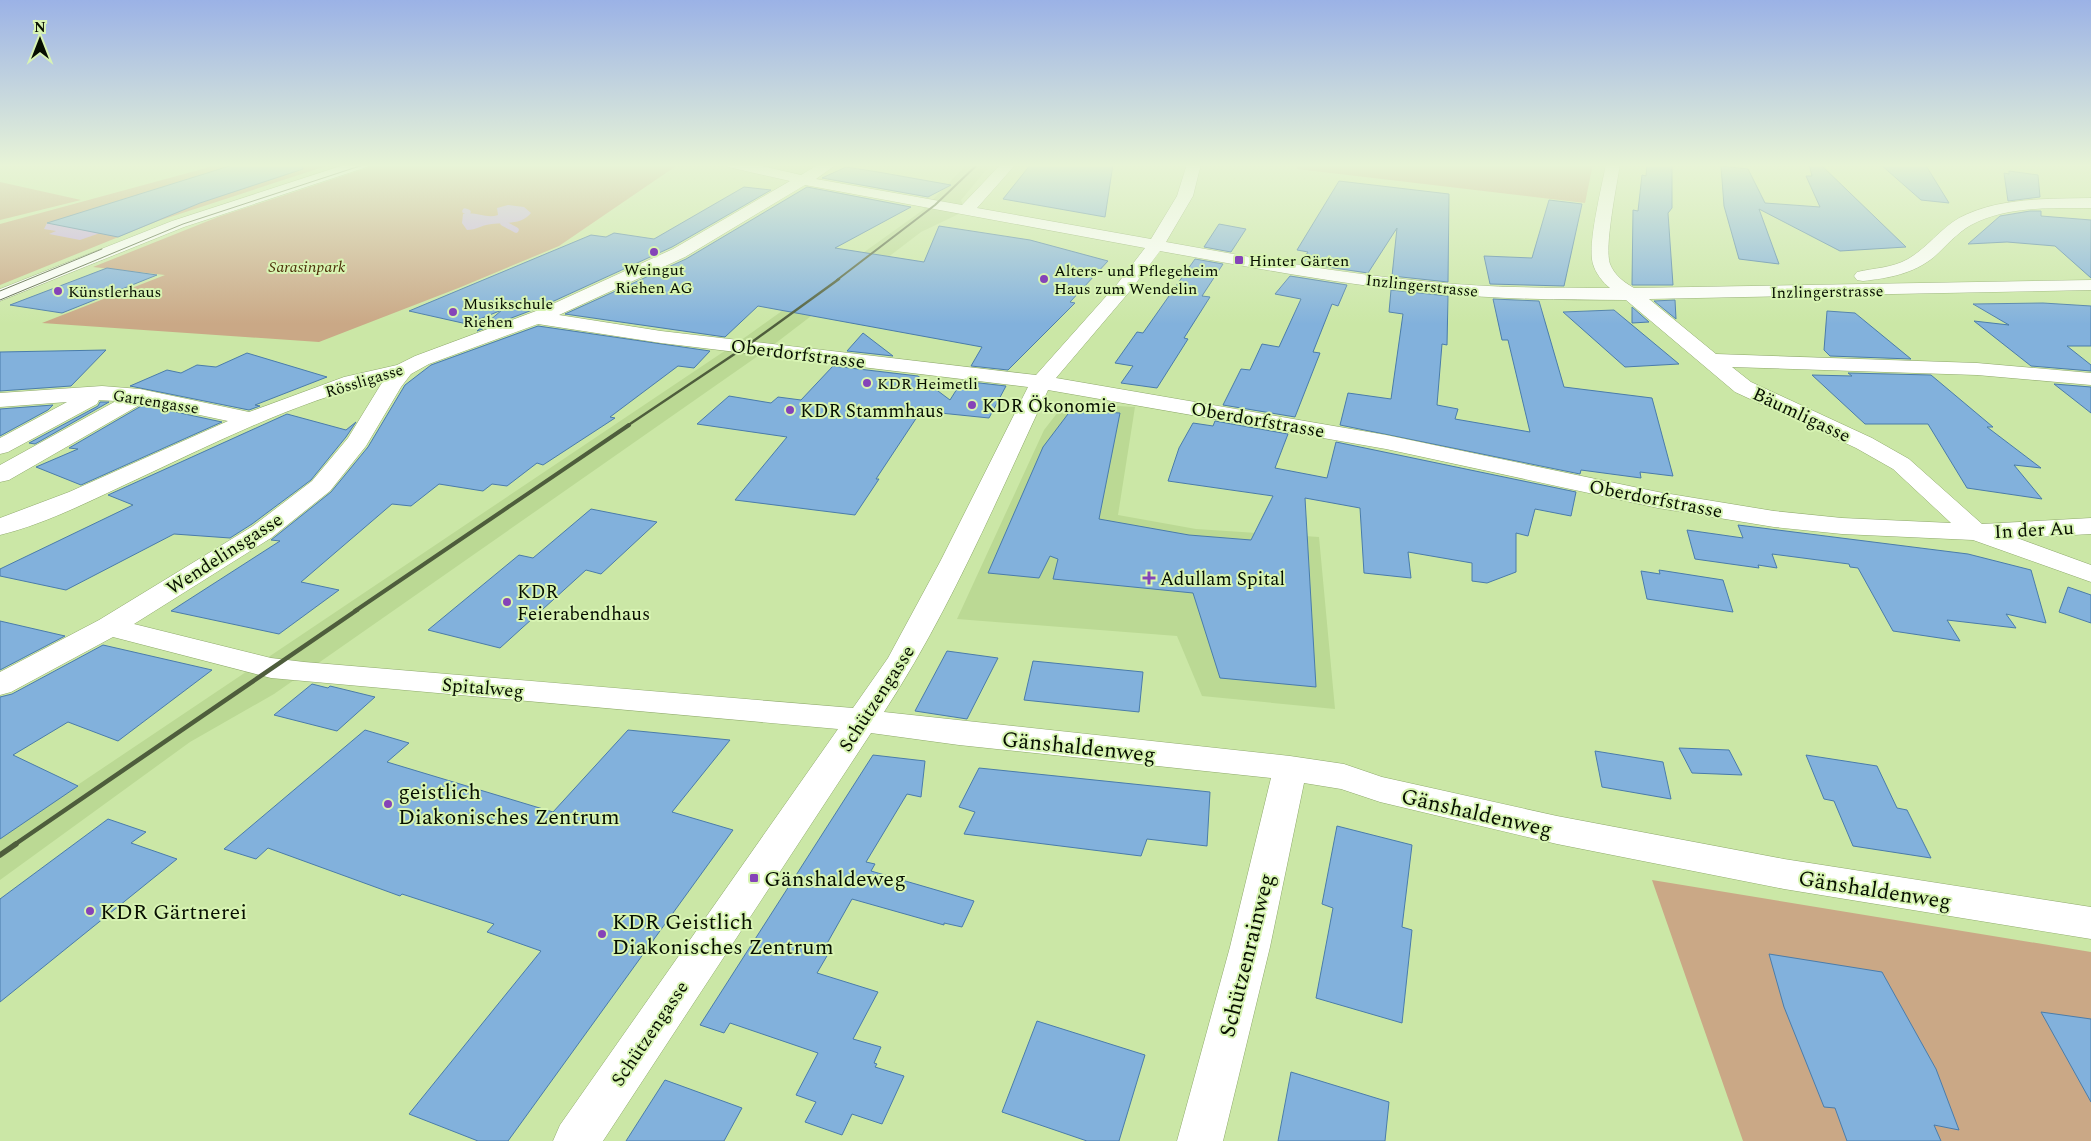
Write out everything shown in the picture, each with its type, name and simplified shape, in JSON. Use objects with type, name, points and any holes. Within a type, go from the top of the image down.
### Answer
[{"type":"street","points":[[0,295],[199,217]]},
{"type":"street","name":"Rössligasse","points":[[5,519],[78,497],[251,418],[352,382],[404,370],[422,360],[538,318],[678,252],[738,217]]},
{"type":"street","name":"Inzlingerstrasse","points":[[1000,217],[1319,273],[1433,288],[1542,294],[1630,294],[2091,285]]},
{"type":"street","points":[[1156,245],[1172,217]]},
{"type":"street","name":"Bäumligasse","points":[[1606,217],[1600,263],[1611,280],[1743,387],[1864,443],[1900,464],[1976,532]]},
{"type":"street","points":[[1705,293],[1702,284],[1714,280],[1851,278],[1897,271],[1921,258],[1966,220],[1978,217]]},
{"type":"street","name":"Schützengasse","points":[[576,1141],[902,661],[955,560],[1042,382],[1124,287],[1156,245]]},
{"type":"street","name":"Oberdorfstrasse","points":[[538,318],[661,337],[1042,382],[1386,442],[1719,510],[1842,526],[1976,532]]},
{"type":"street","points":[[1712,360],[1977,369],[2091,379]]},
{"type":"street","name":"Wendelinsgasse","points":[[0,685],[108,627],[262,532],[321,486],[358,440],[392,384],[404,370]]},
{"type":"street","points":[[0,447],[102,393]]},
{"type":"street","name":"Gartengasse","points":[[0,400],[102,393],[140,396],[251,418]]},
{"type":"street","points":[[0,475],[140,396]]},
{"type":"street","name":"In der Au","points":[[1976,532],[2091,526]]},
{"type":"street","points":[[1976,532],[2091,574]]},
{"type":"street","name":"Spitalweg","points":[[108,627],[271,668],[861,720]]},
{"type":"street","name":"Gänshaldenweg","points":[[861,720],[969,734],[1290,768],[1344,777],[1380,789],[1557,830],[1784,874],[2091,923]]},
{"type":"street","name":"Schützenrainweg","points":[[1200,1141],[1250,947],[1290,768]]},
{"type":"shaded area","points":[[463,217],[526,217],[516,222],[486,225],[470,230],[467,230],[462,223]]},
{"type":"shaded area","points":[[913,217],[952,217],[921,232],[768,349],[274,694],[190,742],[0,880],[0,837],[747,336]]},
{"type":"shaded area","points":[[47,223],[100,233],[80,240],[49,234],[56,231],[44,229]]},
{"type":"shaded area","name":"Adullam Spital","points":[[1065,403],[1135,407],[1118,515],[1196,529],[1319,537],[1335,709],[1202,696],[1177,636],[957,619],[1044,430]]},
{"type":"green space","points":[[25,217],[169,217],[0,285],[0,224]]},
{"type":"green space","name":"Sarasinpark","points":[[217,217],[601,217],[559,246],[461,287],[319,342],[42,323],[165,275],[93,267]]},
{"type":"green space","points":[[1652,880],[2091,952],[2091,1141],[1743,1141]]},
{"type":"building","points":[[65,217],[166,217],[118,237],[47,223]]},
{"type":"building","points":[[692,217],[724,217],[672,247],[543,306],[477,331],[502,310],[467,324],[409,311],[591,235],[606,237],[614,233],[654,239]]},
{"type":"building","points":[[756,217],[892,217],[835,248],[924,262],[939,226],[1030,240],[1108,261],[1070,302],[1075,303],[1008,370],[971,366],[982,347],[758,306],[725,337],[565,314],[686,259]]},
{"type":"building","points":[[1317,217],[1449,217],[1448,282],[1392,276],[1397,228],[1368,273],[1300,263],[1308,252],[1297,250]]},
{"type":"building","points":[[1544,217],[1579,217],[1564,286],[1490,284],[1484,256],[1532,258]]},
{"type":"building","points":[[1633,217],[1668,217],[1673,285],[1632,285]]},
{"type":"building","points":[[1727,217],[1762,217],[1779,264],[1739,259]]},
{"type":"building","points":[[1775,217],[1875,217],[1906,247],[1840,251]]},
{"type":"building","points":[[1999,217],[2057,217],[2091,220],[2091,278],[2055,246],[2007,242],[1968,244]]},
{"type":"building","points":[[1219,224],[1246,229],[1231,252],[1204,247]]},
{"type":"building","points":[[1195,259],[1223,264],[1202,296],[1210,297],[1184,338],[1188,339],[1157,388],[1121,383],[1133,366],[1115,363],[1137,332],[1143,333]]},
{"type":"building","points":[[107,268],[157,275],[62,313],[10,305]]},
{"type":"building","points":[[1290,276],[1347,285],[1338,306],[1332,304],[1313,352],[1320,353],[1295,417],[1223,405],[1241,369],[1250,370],[1262,344],[1279,347],[1301,299],[1275,294]]},
{"type":"building","points":[[1391,290],[1448,296],[1447,345],[1442,344],[1437,405],[1458,409],[1455,419],[1530,432],[1508,340],[1502,340],[1493,299],[1539,301],[1564,387],[1652,398],[1673,476],[1640,472],[1641,478],[1581,470],[1580,474],[1340,425],[1348,393],[1391,399],[1403,314],[1389,312]]},
{"type":"building","points":[[1675,300],[1676,319],[1654,301]]},
{"type":"building","points":[[2043,303],[2091,306],[2091,346],[2067,346],[2091,365],[2091,371],[2031,366],[1974,321],[2009,325],[1973,304]]},
{"type":"building","points":[[1632,307],[1649,322],[1632,323]]},
{"type":"building","points":[[1614,310],[1679,364],[1625,367],[1563,312]]},
{"type":"building","points":[[1827,311],[1855,313],[1911,359],[1830,356],[1824,350]]},
{"type":"building","points":[[538,326],[710,351],[694,368],[678,366],[610,417],[615,418],[543,465],[537,463],[507,486],[492,484],[483,491],[439,484],[411,506],[392,504],[301,582],[339,590],[279,634],[171,611],[280,541],[271,540],[331,492],[368,447],[405,385],[431,365]]},
{"type":"building","points":[[863,333],[893,356],[847,351]]},
{"type":"building","points":[[106,350],[71,386],[0,391],[0,352]]},
{"type":"building","points":[[247,353],[327,377],[255,405],[260,406],[249,410],[130,386],[167,370],[181,373],[197,365],[216,367]]},
{"type":"building","points":[[833,366],[918,376],[950,400],[962,381],[1006,386],[989,418],[921,411],[876,479],[879,479],[855,515],[735,500],[787,437],[697,424],[729,396],[771,403],[778,397],[801,400]]},
{"type":"building","points":[[1848,373],[1931,375],[1993,427],[1987,427],[2041,468],[2014,465],[2042,499],[1967,488],[1928,424],[1865,424],[1812,375],[1852,376]]},
{"type":"building","points":[[2054,384],[2091,387],[2091,413]]},
{"type":"building","points":[[100,402],[109,402],[35,444],[29,443],[98,406]]},
{"type":"building","points":[[53,405],[48,410],[0,436],[0,409]]},
{"type":"building","points":[[143,405],[222,422],[81,485],[36,467],[78,449],[69,448]]},
{"type":"building","points":[[1071,410],[1120,413],[1099,519],[1189,535],[1251,540],[1273,496],[1168,481],[1179,448],[1193,423],[1213,426],[1215,421],[1288,434],[1275,468],[1327,478],[1336,442],[1576,492],[1571,516],[1535,509],[1528,536],[1516,533],[1516,572],[1487,583],[1472,581],[1472,563],[1408,552],[1411,578],[1364,573],[1360,508],[1305,498],[1316,687],[1220,678],[1193,593],[1053,579],[1058,559],[1050,556],[1039,578],[988,573],[1043,447]]},
{"type":"building","points":[[287,414],[346,430],[356,422],[311,480],[230,538],[174,534],[66,590],[0,576],[0,569],[133,505],[108,495]]},
{"type":"building","name":"KDR Feierabendhaus","points":[[591,509],[657,522],[601,574],[586,570],[500,648],[428,630],[519,555],[533,558]]},
{"type":"building","points":[[1738,525],[1968,554],[2031,570],[2046,623],[2006,614],[2016,628],[1947,620],[1960,641],[1893,631],[1858,568],[1850,567],[1849,564],[1772,554],[1777,568],[1758,565],[1759,568],[1695,559],[1687,530],[1743,538]]},
{"type":"building","points":[[1659,570],[1723,580],[1733,612],[1647,599],[1641,571],[1660,574]]},
{"type":"building","points":[[2068,587],[2091,595],[2091,623],[2059,612]]},
{"type":"building","points":[[0,621],[65,636],[0,670]]},
{"type":"building","points":[[103,645],[212,670],[118,741],[68,722],[13,755],[78,786],[0,839],[0,697],[12,694]]},
{"type":"building","points":[[947,651],[998,658],[967,719],[915,711]]},
{"type":"building","points":[[1033,661],[1143,672],[1139,712],[1024,700]]},
{"type":"building","points":[[312,684],[328,688],[330,686],[375,697],[337,731],[274,715]]},
{"type":"building","name":"KDR Geistlich Diakonisches Zentrum","points":[[365,730],[409,743],[387,762],[553,812],[628,730],[730,740],[672,812],[733,830],[508,1141],[478,1141],[409,1114],[541,951],[487,932],[494,924],[402,894],[400,896],[268,848],[256,859],[224,849]]},
{"type":"building","points":[[1679,748],[1729,750],[1742,775],[1692,773]]},
{"type":"building","points":[[1595,751],[1663,762],[1671,799],[1602,787]]},
{"type":"building","points":[[873,755],[925,761],[921,797],[907,794],[866,862],[875,864],[871,871],[974,901],[962,927],[944,923],[944,925],[852,899],[825,947],[831,949],[817,973],[878,992],[853,1039],[881,1047],[874,1063],[877,1064],[875,1067],[904,1076],[882,1124],[852,1114],[842,1135],[805,1122],[816,1102],[796,1095],[818,1053],[730,1023],[724,1033],[700,1025]]},
{"type":"building","points":[[1806,755],[1877,766],[1897,808],[1907,810],[1931,858],[1853,846],[1834,801],[1824,799]]},
{"type":"building","points":[[979,768],[1210,792],[1207,846],[1147,839],[1141,856],[964,834],[975,812],[959,807]]},
{"type":"building","points":[[108,819],[146,832],[131,843],[177,859],[0,1002],[0,899]]},
{"type":"building","points":[[1337,826],[1412,845],[1402,927],[1412,930],[1402,1023],[1316,998],[1333,908],[1322,904]]},
{"type":"building","points":[[1769,954],[1882,972],[1936,1069],[1959,1130],[1934,1125],[1941,1141],[1847,1141],[1835,1108],[1824,1107],[1784,1007]]},
{"type":"building","points":[[2041,1012],[2091,1019],[2091,1102]]},
{"type":"building","points":[[1037,1021],[1145,1055],[1119,1141],[1087,1141],[1002,1112]]},
{"type":"building","points":[[1291,1072],[1389,1102],[1385,1141],[1278,1141]]},
{"type":"building","points":[[665,1080],[742,1108],[724,1141],[626,1141]]},
{"type":"waterway","points":[[503,223],[516,230]]},
{"type":"tram line","points":[[0,300],[204,217]]},
{"type":"tram line","points":[[0,291],[102,249]]},
{"type":"railway","points":[[837,280],[919,217]]},
{"type":"railway","points":[[627,426],[745,347],[839,279]]},
{"type":"railway","points":[[355,611],[629,425]]},
{"type":"railway","points":[[14,845],[357,610]]},
{"type":"railway","points":[[0,855],[16,844]]},
{"type":"place","name":"Weingut Riehen AG","points":[[654,252]]},
{"type":"place","name":"Hinter Gärten","points":[[1239,260]]},
{"type":"place","name":"Alters- und Pflegeheim Haus zum Wendelin","points":[[1044,279]]},
{"type":"place","name":"Künstlerhaus","points":[[58,291]]},
{"type":"place","name":"Musikschule Riehen","points":[[453,312]]},
{"type":"place","name":"KDR Heimetli","points":[[867,383]]},
{"type":"place","name":"KDR Ökonomie","points":[[972,405]]},
{"type":"place","name":"KDR Stammhaus","points":[[790,410]]},
{"type":"place","name":"Adullam Spital","points":[[1149,578]]},
{"type":"place","name":"KDR Feierabendhaus","points":[[507,602]]},
{"type":"place","name":"geistlich Diakonisches Zentrum","points":[[388,804]]},
{"type":"place","name":"Gänshaldeweg","points":[[754,878]]},
{"type":"place","name":"KDR Gärtnerei","points":[[90,911]]},
{"type":"place","name":"KDR Geistlich Diakonisches Zentrum","points":[[602,934]]}]
